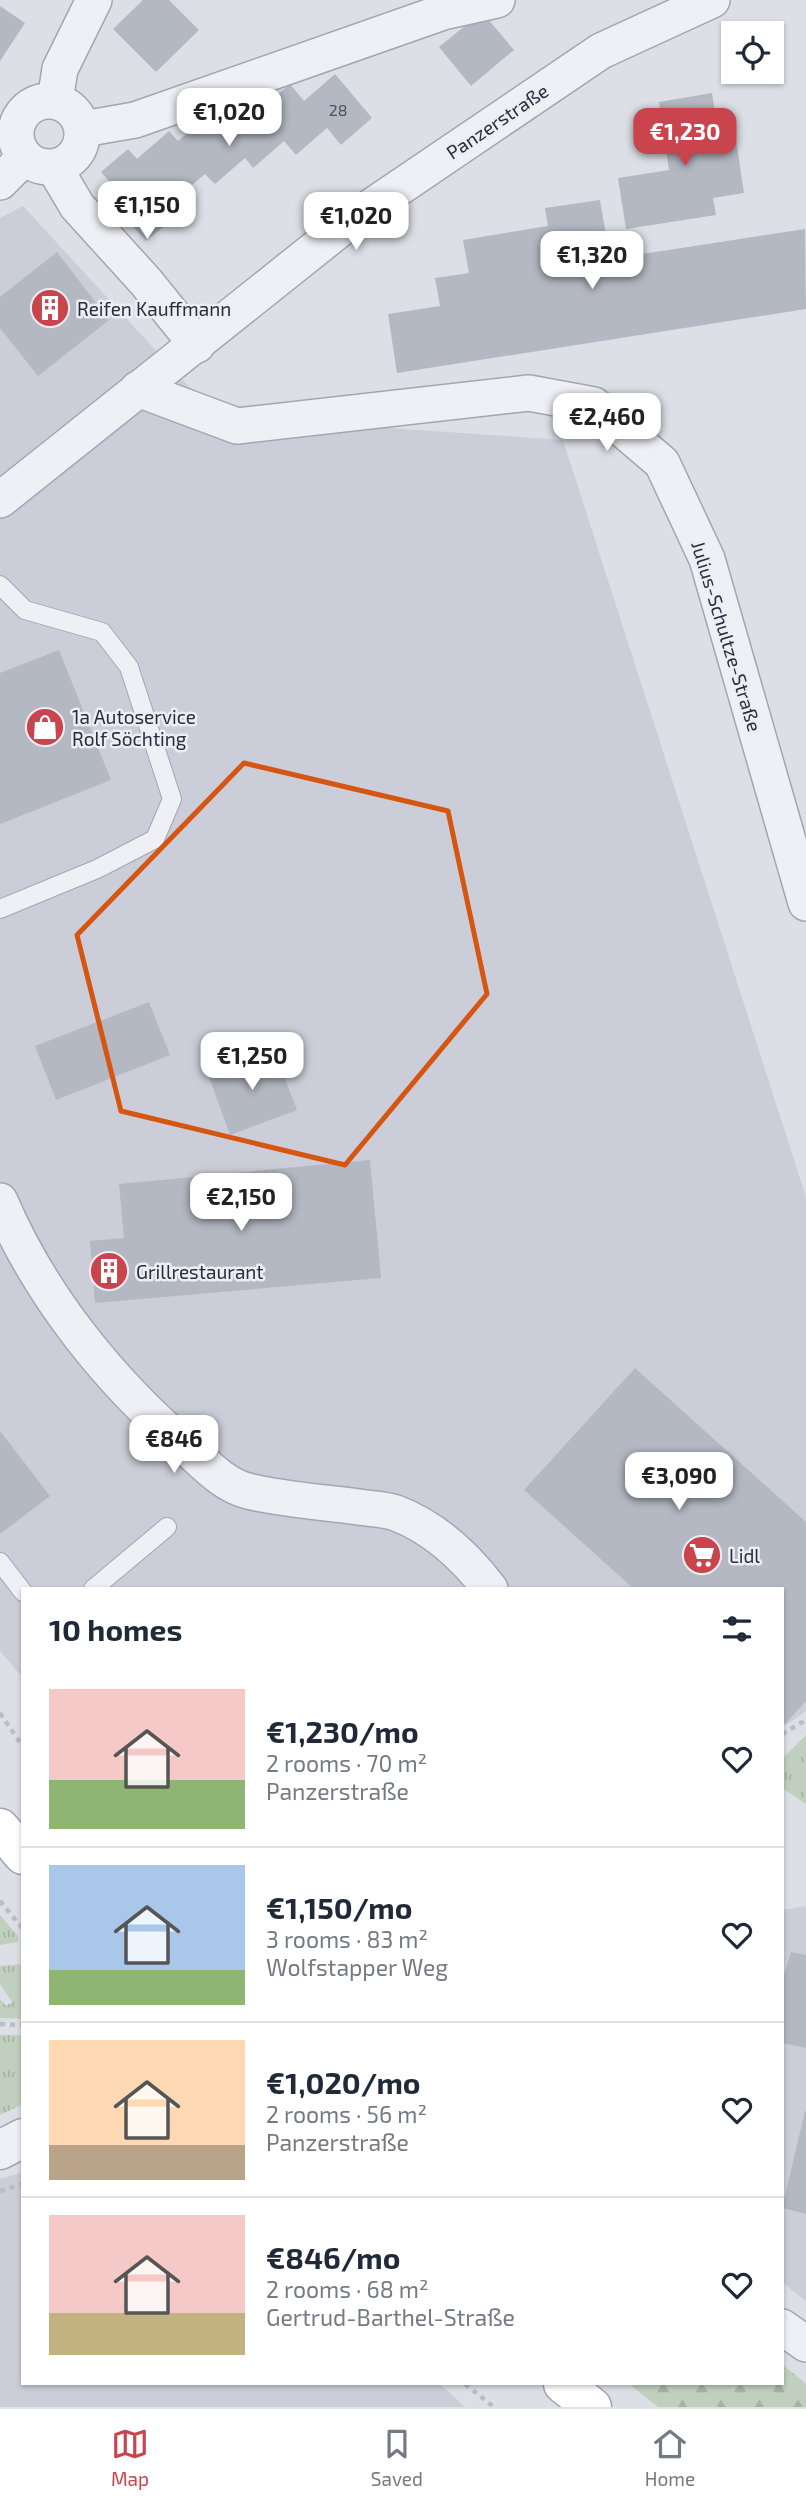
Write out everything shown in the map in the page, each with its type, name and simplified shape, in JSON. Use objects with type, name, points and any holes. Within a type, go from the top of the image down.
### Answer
[{"type":"main road","points":[[0,1828],[21,1853]]},
{"type":"main road","points":[[564,2385],[592,2407]]},
{"type":"street","points":[[55,101],[60,69],[94,0]]},
{"type":"street","points":[[83,129],[135,120],[443,12],[497,0]]},
{"type":"street","name":"Panzerstraße","points":[[0,500],[350,221],[601,51],[712,0]]},
{"type":"street","points":[[0,182],[40,162],[64,164],[73,158],[82,139],[83,129],[73,110],[55,101],[34,103],[20,118],[16,139],[40,162],[146,282],[197,345]]},
{"type":"street","name":"Julius-Schultze-Straße","points":[[138,389],[237,426],[529,393],[594,405],[662,463],[707,559],[806,903]]},
{"type":"street","points":[[0,1200],[18,1242],[56,1302],[107,1371],[172,1436],[223,1480],[247,1491],[395,1512],[444,1539],[472,1566],[488,1587]]},
{"type":"street","points":[[0,2150],[21,2139]]},
{"type":"street","points":[[784,2328],[806,2344]]},
{"type":"lane","points":[[0,585],[25,610],[102,632],[129,667],[172,799],[155,839],[97,869],[0,909]]},
{"type":"lane","points":[[95,1587],[167,1527]]},
{"type":"lane","points":[[0,1562],[21,1589]]},
{"type":"path","points":[[0,1713],[21,1744]]},
{"type":"path","points":[[784,1733],[806,1720]]},
{"type":"path","points":[[0,1901],[21,1927]]},
{"type":"path","points":[[0,2024],[21,2025]]},
{"type":"path","points":[[466,2385],[494,2407]]},
{"type":"highlighted area","points":[[244,763],[448,811],[487,994],[345,1165],[121,1111],[77,935]]},
{"type":"shaded area","points":[[23,206],[216,416],[563,440],[806,1197],[806,1711],[784,1727],[784,1587],[21,1587],[21,1676],[0,1651],[0,218]]},
{"type":"shaded area","points":[[806,1906],[806,2301],[784,2284],[784,1910]]},
{"type":"shaded area","points":[[21,2173],[21,2385],[441,2385],[465,2407],[0,2407],[0,2179]]},
{"type":"green space","points":[[806,1735],[806,1804],[784,1789],[784,1757]]},
{"type":"green space","points":[[0,1915],[18,1936],[18,1942],[0,1945]]},
{"type":"green space","points":[[21,1964],[21,2019],[0,2018],[0,1999],[6,2006],[12,2002],[0,1984],[0,1966]]},
{"type":"green space","points":[[0,2035],[21,2035],[21,2105],[0,2115]]},
{"type":"green space","points":[[784,2366],[806,2384],[806,2407],[658,2407],[630,2385],[784,2385]]},
{"type":"building","points":[[143,0],[169,0],[199,30],[156,72],[113,29]]},
{"type":"building","points":[[0,6],[25,23],[0,61]]},
{"type":"building","points":[[482,12],[514,50],[471,86],[439,47]]},
{"type":"building","points":[[335,74],[372,118],[341,145],[327,128],[296,155],[284,141],[253,168],[245,158],[215,184],[205,174],[173,201],[182,212],[146,241],[133,227],[142,220],[101,172],[128,149],[137,159],[169,131],[178,141],[208,116],[215,123],[246,97],[258,111],[290,84],[304,101]]},
{"type":"building","points":[[712,93],[718,135],[735,133],[744,193],[713,198],[716,215],[626,229],[618,178],[669,170],[659,102]]},
{"type":"building","points":[[600,200],[610,259],[805,229],[806,309],[397,373],[388,314],[440,306],[435,278],[469,273],[463,240],[548,226],[545,208]]},
{"type":"building","name":"Reifen Kauffmann","points":[[57,252],[109,320],[38,376],[0,328],[0,297]]},
{"type":"building","name":"1a Autoservice Rolf Söchting","points":[[59,650],[111,780],[0,824],[0,673]]},
{"type":"building","points":[[149,1002],[170,1055],[56,1100],[35,1046]]},
{"type":"building","points":[[274,1050],[297,1110],[230,1135],[208,1074]]},
{"type":"building","points":[[370,1160],[381,1278],[95,1303],[90,1241],[124,1238],[119,1184]]},
{"type":"building","name":"Lidl","points":[[635,1368],[806,1522],[806,1701],[784,1723],[784,1587],[632,1587],[524,1490]]},
{"type":"building","points":[[0,1431],[50,1496],[0,1534]]},
{"type":"building","points":[[791,1952],[806,1955],[806,2048],[784,2043],[784,1975]]},
{"type":"building","points":[[805,2111],[806,2214],[784,2208]]},
{"type":"place","name":"Reifen Kauffmann","points":[[50,308]]},
{"type":"place","name":"1a Autoservice Rolf Söchting","points":[[45,727]]},
{"type":"place","name":"Grillrestaurant","points":[[109,1271]]},
{"type":"place","name":"Lidl","points":[[702,1555]]}]
